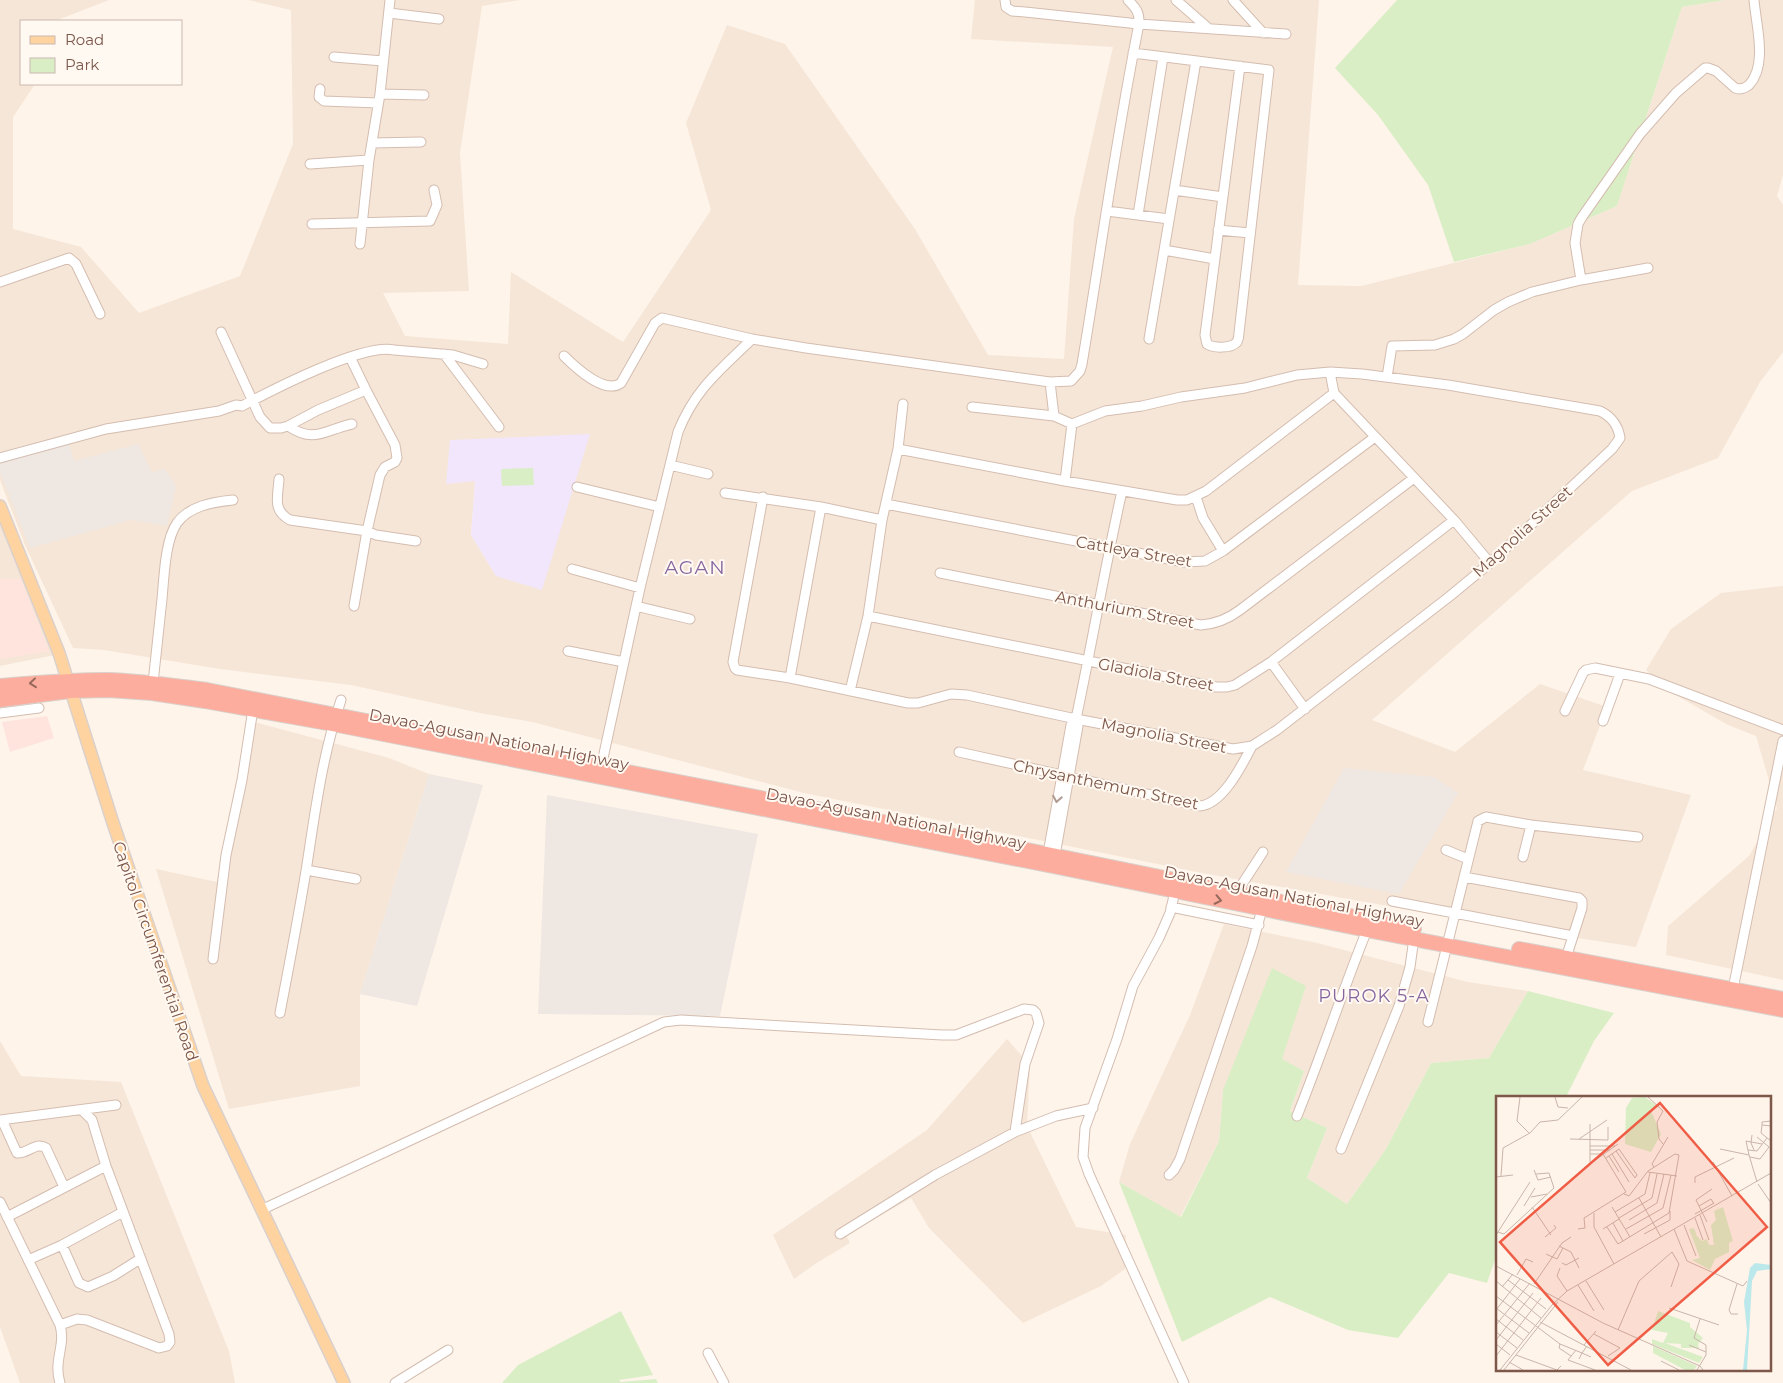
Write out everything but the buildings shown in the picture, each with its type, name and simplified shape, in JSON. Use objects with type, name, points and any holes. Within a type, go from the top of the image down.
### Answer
[{"type":"highway","name":"Davao-Agusan National Highway","points":[[0,700],[108,680],[207,690],[334,720],[1176,886],[1262,909],[1367,930],[1566,958],[1732,994],[1783,1010]]},
{"type":"highway","name":"Davao-Agusan National Highway","points":[[0,686],[68,686],[152,693],[334,720]]},
{"type":"highway","name":"Davao-Agusan National Highway","points":[[1176,886],[1236,892],[1448,940],[1732,994],[1783,1000]]},
{"type":"main road","name":"Capitol Circumferential Road","points":[[0,506],[54,640],[112,823],[212,1108],[344,1383]]},
{"type":"street","points":[[360,244],[390,0]]},
{"type":"street","points":[[1005,0],[1006,7],[1012,11],[1138,24],[1286,34]]},
{"type":"street","points":[[564,356],[587,375],[601,383],[613,386],[621,383],[649,332],[658,320],[668,320],[752,338],[1050,382],[1071,381],[1080,370],[1122,108],[1140,16],[1137,9],[1128,0]]},
{"type":"street","points":[[1176,0],[1208,28]]},
{"type":"street","points":[[1233,0],[1263,33]]},
{"type":"street","points":[[1581,280],[1575,243],[1578,224],[1640,134],[1660,110],[1705,68],[1713,69],[1739,90],[1745,88],[1755,76],[1760,59],[1754,0]]},
{"type":"street","points":[[389,13],[439,19]]},
{"type":"street","points":[[1249,31],[1252,20]]},
{"type":"street","points":[[1133,53],[1240,66],[1269,70],[1239,333],[1237,342],[1231,346],[1210,346],[1205,339],[1240,66]]},
{"type":"street","points":[[334,57],[383,61]]},
{"type":"street","points":[[1138,215],[1164,57]]},
{"type":"street","points":[[1149,339],[1196,61]]},
{"type":"street","points":[[320,89],[319,97],[324,101],[424,95]]},
{"type":"street","points":[[372,143],[421,142]]},
{"type":"street","points":[[310,164],[369,160]]},
{"type":"street","points":[[312,224],[430,221],[437,205],[434,190]]},
{"type":"street","points":[[1174,190],[1223,196]]},
{"type":"street","points":[[1107,210],[1169,219]]},
{"type":"street","points":[[1218,230],[1250,234]]},
{"type":"street","points":[[1164,250],[1215,258]]},
{"type":"street","points":[[0,282],[69,258],[76,264],[100,314]]},
{"type":"street","points":[[972,407],[1054,416],[1072,424],[1105,411],[1245,388],[1297,376],[1330,372],[1387,377],[1392,346],[1435,345],[1454,339],[1508,302],[1532,292],[1581,280],[1648,268]]},
{"type":"street","points":[[221,332],[260,417],[270,428],[288,426],[318,410],[366,390]]},
{"type":"street","points":[[600,772],[640,588],[678,432],[688,408],[702,389],[752,338]]},
{"type":"street","points":[[0,458],[106,429],[242,406],[350,357],[385,348],[444,354],[483,364]]},
{"type":"street","points":[[444,354],[499,427]]},
{"type":"street","points":[[350,357],[393,440],[397,458],[395,462],[385,467],[380,476],[367,531],[354,606]]},
{"type":"street","points":[[1330,372],[1334,393],[1454,520],[1490,563]]},
{"type":"street","name":"Magnolia Street","points":[[763,497],[733,662],[737,670],[790,678],[908,703],[951,694],[967,695],[1222,748],[1233,749],[1252,746],[1305,709],[1490,563],[1617,443],[1620,438],[1614,421],[1600,411],[1448,385],[1387,377]]},
{"type":"street","points":[[1050,382],[1054,416]]},
{"type":"street","points":[[898,449],[1122,492],[1187,500],[1206,491],[1334,393]]},
{"type":"street","points":[[850,691],[868,616],[882,520],[898,449],[903,404]]},
{"type":"street","points":[[288,426],[300,434],[315,435],[352,424]]},
{"type":"street","points":[[1065,481],[1072,424]]},
{"type":"street","name":"Cattleya Street","points":[[886,504],[1110,548],[1194,562],[1205,562],[1224,551],[1375,437]]},
{"type":"street","points":[[670,465],[708,474]]},
{"type":"street","name":"Anthurium Street","points":[[940,573],[1201,625],[1213,624],[1240,610],[1414,478]]},
{"type":"street","points":[[279,479],[277,504],[283,516],[290,520],[367,531],[376,536],[416,541]]},
{"type":"street","points":[[577,487],[660,507]]},
{"type":"street","points":[[1050,860],[1066,775],[1078,726],[1076,719],[1122,492]]},
{"type":"street","points":[[725,493],[763,497],[882,520]]},
{"type":"street","points":[[1196,496],[1203,518],[1224,551]]},
{"type":"street","points":[[153,684],[164,576],[169,542],[173,530],[184,516],[193,510],[220,501],[232,500]]},
{"type":"street","points":[[790,678],[821,507]]},
{"type":"street","name":"Gladiola Street","points":[[868,616],[1216,687],[1227,687],[1235,685],[1271,662],[1454,520]]},
{"type":"street","points":[[572,569],[640,588]]},
{"type":"street","points":[[636,606],[690,619]]},
{"type":"street","points":[[568,652],[624,662]]},
{"type":"street","points":[[1271,662],[1305,709]]},
{"type":"street","points":[[1565,711],[1583,673],[1586,670],[1596,668],[1649,679],[1783,730]]},
{"type":"street","points":[[1603,721],[1620,674]]},
{"type":"street","points":[[280,1013],[306,870],[317,792],[334,720],[341,700]]},
{"type":"street","points":[[0,713],[39,708]]},
{"type":"street","points":[[213,959],[226,855],[242,780],[253,709]]},
{"type":"street","points":[[1732,994],[1783,741]]},
{"type":"street","name":"Chrysanthemum Street","points":[[959,752],[1207,806],[1221,795],[1242,766],[1252,746]]},
{"type":"street","points":[[1428,1022],[1476,826],[1481,818],[1486,817],[1531,825],[1638,836]]},
{"type":"street","points":[[1523,857],[1531,825]]},
{"type":"street","points":[[1446,850],[1468,860]]},
{"type":"street","points":[[1236,892],[1263,852]]},
{"type":"street","points":[[306,870],[356,879]]},
{"type":"street","points":[[1464,877],[1579,898],[1582,901],[1582,908],[1566,958]]},
{"type":"street","points":[[1176,886],[1171,907],[1159,938],[1132,986],[1117,1039],[1085,1128],[1083,1157],[1088,1174],[1184,1383]]},
{"type":"street","points":[[1392,901],[1573,936]]},
{"type":"street","points":[[1171,907],[1259,924]]},
{"type":"street","points":[[1169,1174],[1174,1170],[1180,1159],[1259,924],[1262,909]]},
{"type":"street","points":[[1297,1116],[1367,930]]},
{"type":"street","points":[[1341,1149],[1405,987],[1414,938]]},
{"type":"street","points":[[262,1210],[644,1030],[664,1022],[681,1020],[956,1035],[1024,1009],[1033,1010],[1039,1023],[1025,1064],[1015,1132]]},
{"type":"street","points":[[64,1187],[46,1148],[38,1145],[21,1154],[17,1153],[1,1120],[116,1105]]},
{"type":"street","points":[[840,1234],[935,1175],[1015,1132],[1056,1116],[1093,1108]]},
{"type":"street","points":[[60,1325],[82,1318],[159,1348],[168,1346],[170,1342],[169,1334],[106,1166],[92,1120],[83,1110]]},
{"type":"street","points":[[7,1217],[106,1166]]},
{"type":"street","points":[[0,1202],[60,1325],[63,1337],[57,1364],[60,1383]]},
{"type":"street","points":[[28,1260],[62,1245],[123,1212]]},
{"type":"street","points":[[62,1245],[78,1284],[88,1288],[113,1276],[140,1259]]},
{"type":"street","points":[[395,1383],[448,1350]]},
{"type":"street","points":[[708,1353],[724,1383]]},
{"type":"shaded area","points":[[0,0],[109,0],[58,20],[20,20],[20,85],[34,85],[13,117],[13,229],[81,247],[139,313],[240,276],[293,144],[291,10],[248,0],[520,0],[482,6],[460,153],[469,291],[383,293],[405,336],[508,344],[511,272],[623,342],[711,210],[686,123],[727,25],[785,44],[915,229],[988,355],[1064,359],[1074,219],[1113,47],[971,39],[975,0],[1319,0],[1298,285],[1361,286],[1530,244],[1617,206],[1682,7],[1725,0],[1783,0],[1783,175],[1777,196],[1783,205],[1783,352],[1760,382],[1718,458],[1632,491],[1372,720],[1455,752],[1540,684],[1607,707],[1583,770],[1691,795],[1636,947],[1506,927],[1202,873],[804,793],[532,722],[480,713],[351,685],[220,669],[104,650],[73,648],[25,545],[0,480]],"holes":[[[475,481],[496,576],[471,535]]]},
{"type":"shaded area","points":[[590,434],[542,590],[496,576],[471,535],[475,481],[446,484],[450,440]]},
{"type":"shaded area","points":[[69,442],[74,461],[138,444],[152,472],[165,469],[176,486],[167,526],[131,520],[30,548],[0,472],[0,460]]},
{"type":"shaded area","points":[[0,512],[55,655],[0,666]]},
{"type":"shaded area","points":[[0,579],[21,579],[49,651],[0,659]]},
{"type":"shaded area","points":[[1783,586],[1783,980],[1666,955],[1668,926],[1749,856],[1777,808],[1756,736],[1728,725],[1667,690],[1646,670],[1671,629],[1721,593]]},
{"type":"shaded area","points":[[47,716],[54,738],[10,752],[2,722]]},
{"type":"shaded area","points":[[250,721],[389,758],[429,774],[360,994],[360,1086],[229,1109],[156,869],[217,882]]},
{"type":"shaded area","points":[[1344,768],[1434,777],[1458,793],[1399,894],[1286,872]]},
{"type":"shaded area","points":[[429,774],[483,785],[417,1006],[360,994]]},
{"type":"shaded area","points":[[547,795],[758,834],[720,1016],[538,1014]]},
{"type":"shaded area","points":[[1224,924],[1317,943],[1468,982],[1528,991],[1489,1058],[1431,1063],[1386,1149],[1347,1204],[1307,1178],[1327,1128],[1290,1111],[1304,1071],[1281,1059],[1306,986],[1223,1090],[1219,1141],[1180,1217],[1119,1182],[1130,1144],[1190,1015]]},
{"type":"shaded area","points":[[1007,1039],[1030,1065],[1027,1126],[1076,1227],[1126,1235],[1125,1269],[1101,1286],[1023,1323],[929,1228],[911,1198],[846,1235],[850,1243],[794,1279],[773,1235],[927,1130]]},
{"type":"shaded area","points":[[0,1041],[21,1076],[121,1082],[229,1351],[235,1383],[20,1383],[0,1327]]},
{"type":"green space","points":[[1397,0],[1725,0],[1682,7],[1617,206],[1530,244],[1454,262],[1428,185],[1378,115],[1335,68]]},
{"type":"green space","points":[[533,468],[534,485],[502,486],[501,469]]},
{"type":"green space","points":[[1272,968],[1306,986],[1282,1059],[1304,1071],[1290,1111],[1327,1128],[1307,1178],[1347,1204],[1386,1149],[1431,1063],[1489,1058],[1528,991],[1614,1013],[1594,1041],[1566,1096],[1496,1096],[1496,1257],[1487,1283],[1449,1273],[1398,1338],[1348,1330],[1270,1297],[1182,1342],[1119,1182],[1181,1217],[1219,1141],[1223,1090]]},
{"type":"green space","points":[[621,1311],[653,1375],[619,1380],[621,1382],[656,1379],[658,1383],[502,1383],[518,1365]]},
{"type":"district","name":"AGAN","points":[[695,567]]},
{"type":"district","name":"PUROK 5-A","points":[[1374,996]]}]
